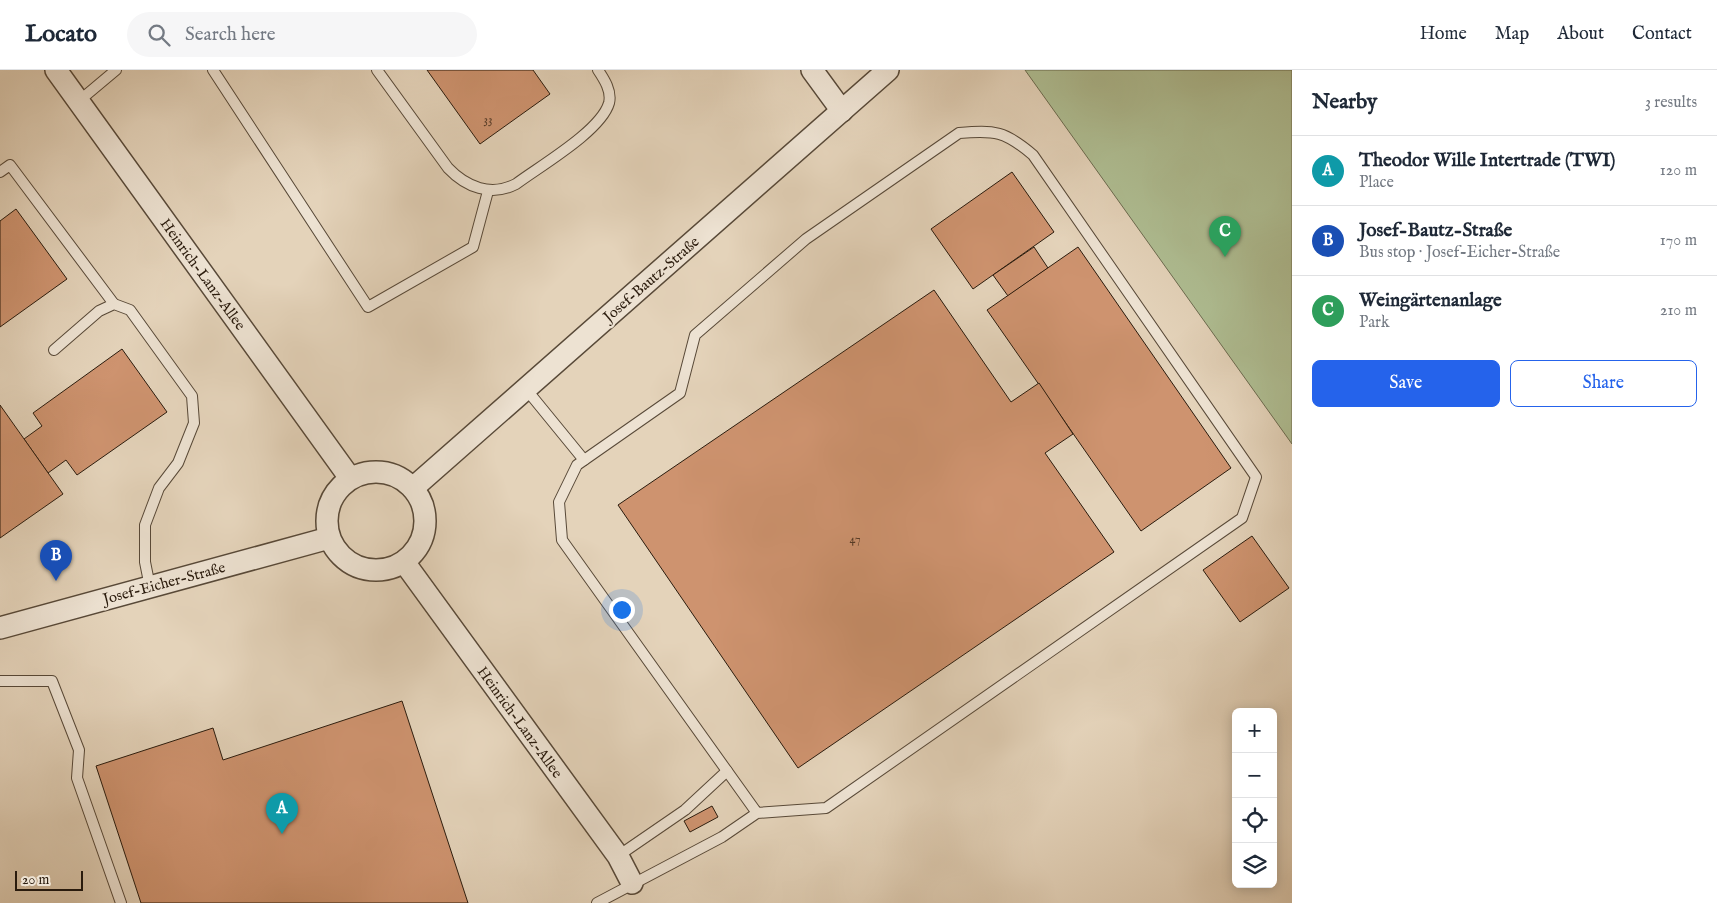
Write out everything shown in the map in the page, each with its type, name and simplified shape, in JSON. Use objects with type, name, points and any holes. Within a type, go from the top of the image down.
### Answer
[{"type":"street","name":"Heinrich-Lanz-Allee","points":[[56,70],[350,478]]},
{"type":"street","points":[[812,70],[842,110]]},
{"type":"street","name":"Josef-Bautz-Straße","points":[[413,488],[888,70]]},
{"type":"street","points":[[375,470],[398,475],[413,488],[426,516],[423,540],[404,562],[383,570],[357,567],[339,554],[329,538],[326,522],[332,497],[350,478],[375,470]]},
{"type":"street","name":"Josef-Eicher-Straße","points":[[0,628],[329,538]]},
{"type":"street","name":"Heinrich-Lanz-Allee","points":[[404,562],[618,856],[632,883]]},
{"type":"lane","points":[[79,101],[116,70]]},
{"type":"lane","points":[[213,70],[368,307],[473,247],[488,191]]},
{"type":"lane","points":[[377,70],[448,168],[458,178],[488,191],[504,190],[516,184],[590,130],[602,116],[609,101],[608,88],[598,70]]},
{"type":"lane","points":[[597,903],[722,836],[757,813],[826,808],[1242,518],[1256,477],[1033,155],[1013,138],[988,130],[959,133],[806,239],[695,335],[680,393],[577,465],[559,502],[562,540],[757,813]]},
{"type":"lane","points":[[0,172],[10,165],[114,304],[130,310],[192,396],[194,423],[178,463],[159,488],[145,525],[145,562],[150,587]]},
{"type":"lane","points":[[54,350],[99,311],[114,304]]},
{"type":"lane","points":[[526,389],[584,460]]},
{"type":"lane","points":[[0,680],[52,681],[79,750],[77,778],[122,903]]},
{"type":"lane","points":[[618,856],[685,810],[727,772]]},
{"type":"green space","points":[[1025,70],[1292,70],[1292,444]]},
{"type":"building","points":[[427,70],[533,70],[550,94],[480,144]]},
{"type":"building","points":[[1012,172],[1054,232],[973,289],[931,229]]},
{"type":"building","points":[[16,209],[67,279],[0,327],[0,221]]},
{"type":"building","points":[[1034,247],[1048,268],[1008,296],[993,275]]},
{"type":"building","points":[[1078,247],[1231,468],[1141,531],[987,310]]},
{"type":"building","points":[[934,290],[1011,402],[1039,383],[1073,434],[1045,453],[1114,552],[798,768],[618,505]]},
{"type":"building","points":[[122,349],[167,412],[77,475],[66,460],[48,473],[24,439],[42,426],[33,413]]},
{"type":"building","points":[[0,405],[63,494],[0,538]]},
{"type":"building","points":[[1252,536],[1289,588],[1240,622],[1203,570]]},
{"type":"building","points":[[402,701],[468,903],[141,903],[96,766],[213,728],[223,760]]},
{"type":"building","points":[[712,806],[718,817],[690,832],[684,821]]},
{"type":"place","name":"Weingärtenanlage","points":[[1225,257]]},
{"type":"place","name":"Josef-Bautz-Straße","points":[[56,581]]},
{"type":"place","name":"Theodor Wille Intertrade (TWI)","points":[[282,834]]}]
